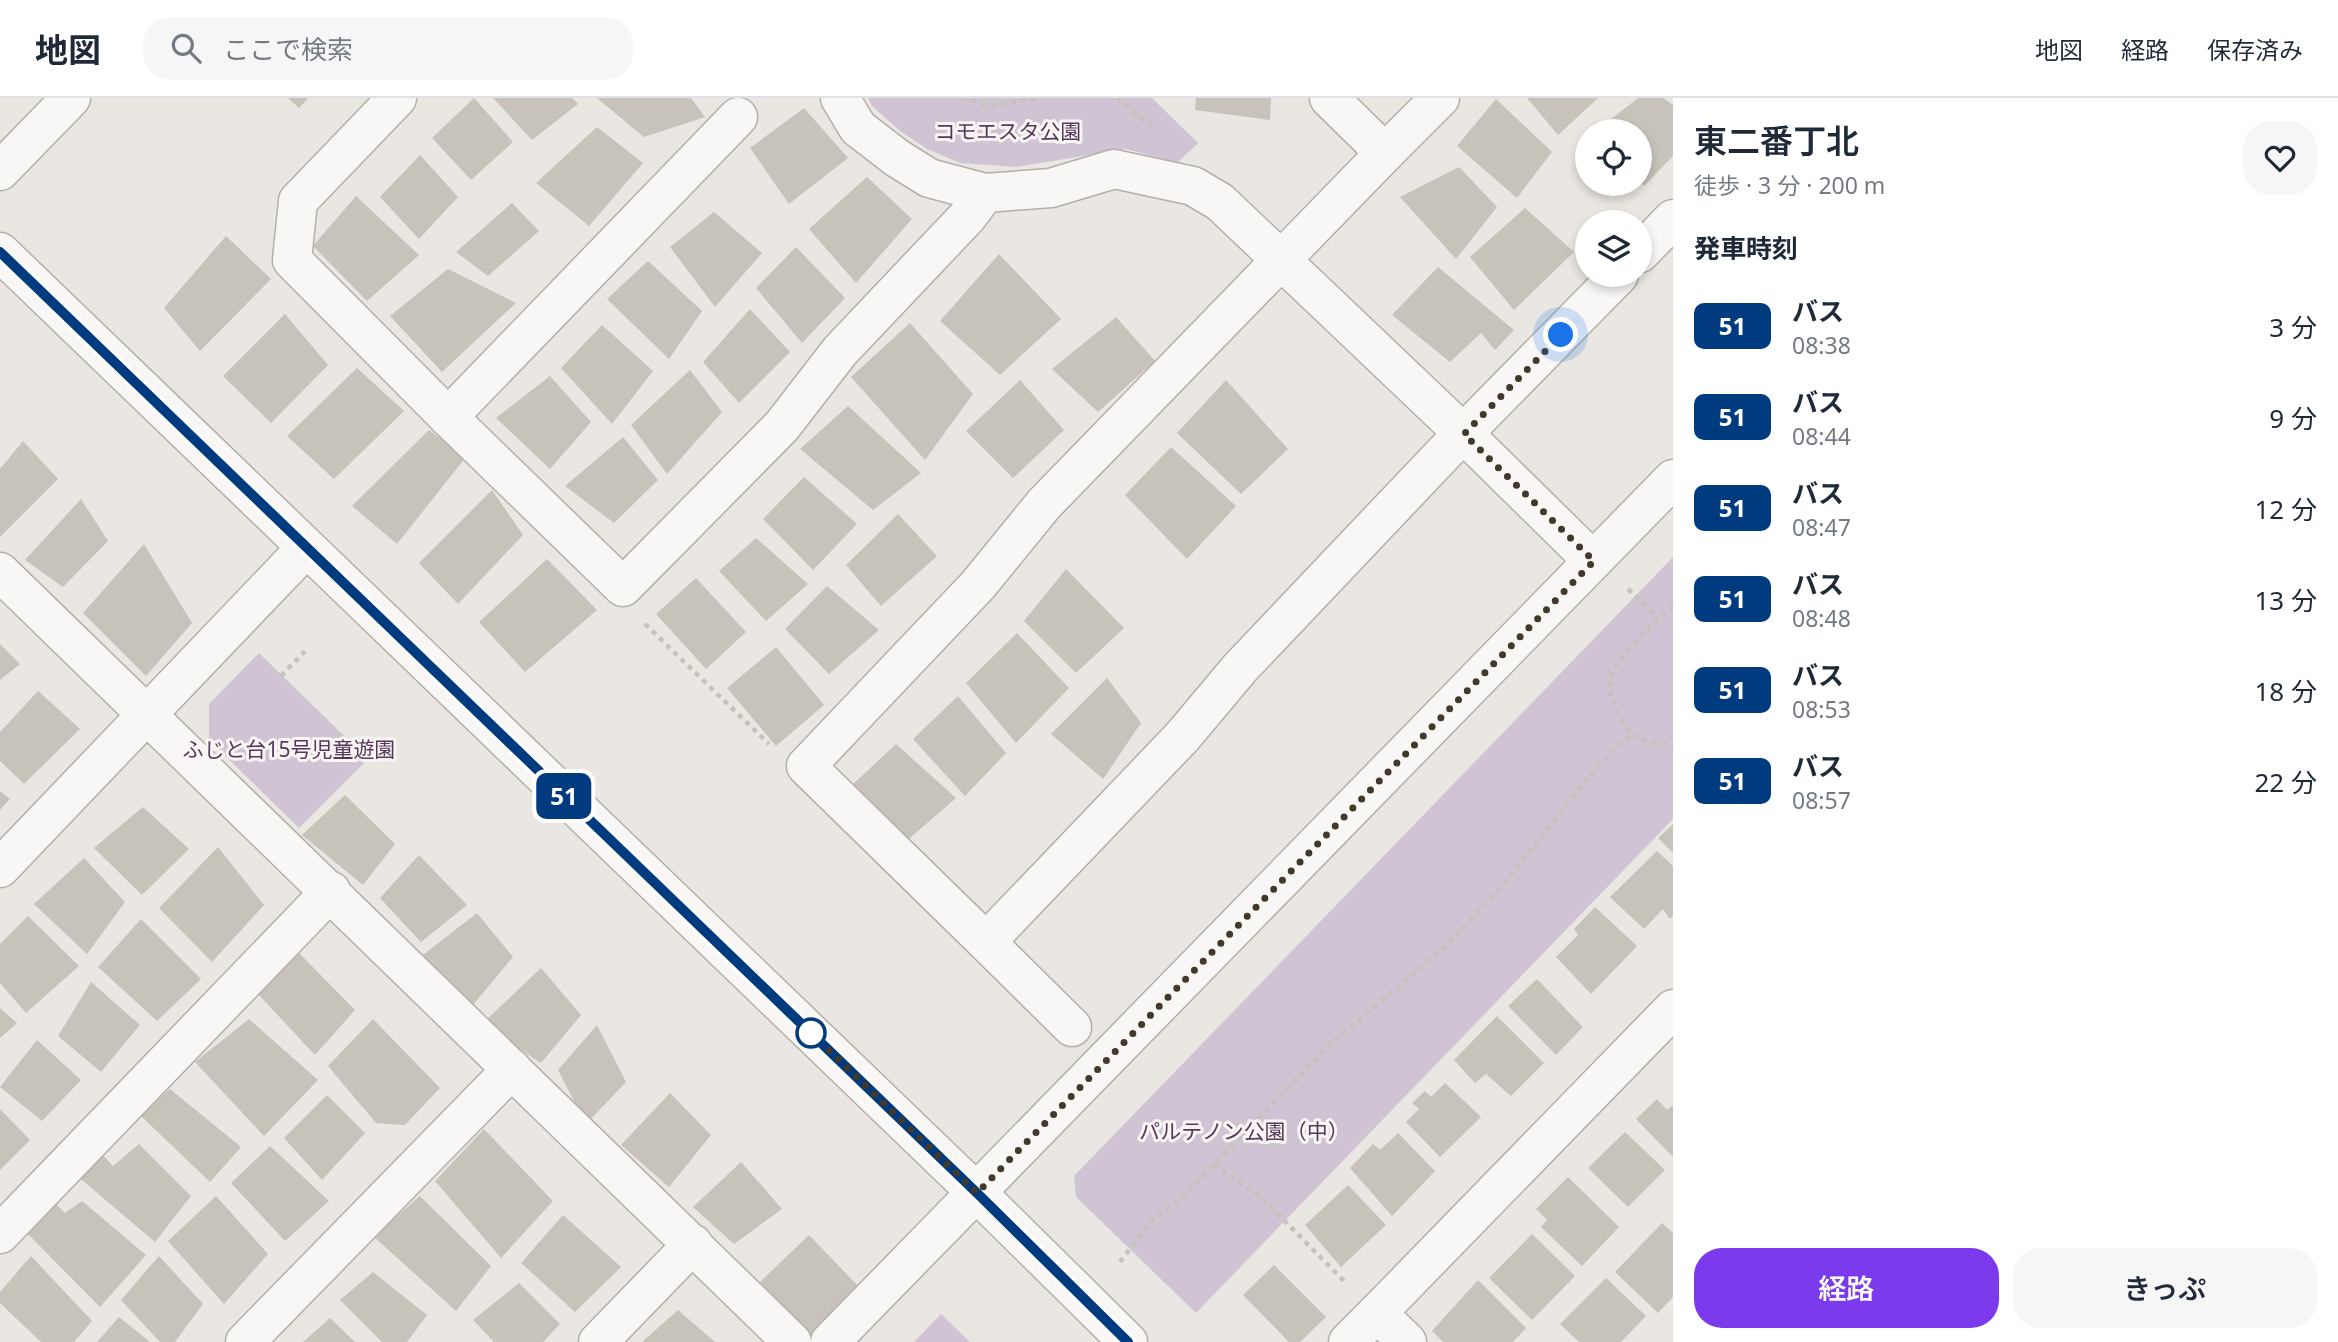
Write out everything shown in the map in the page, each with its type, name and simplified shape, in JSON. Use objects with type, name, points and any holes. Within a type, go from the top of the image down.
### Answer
[{"type":"street","points":[[0,171],[71,98]]},
{"type":"street","points":[[397,98],[298,201],[292,260],[623,587],[782,426],[839,351],[967,217],[985,193]]},
{"type":"street","points":[[840,98],[858,128],[929,178],[985,193],[1051,188],[1114,169],[1193,186],[1220,202],[1608,573]]},
{"type":"street","points":[[1329,98],[1385,153]]},
{"type":"street","points":[[1072,1027],[806,766],[978,585],[1044,504],[1440,98]]},
{"type":"street","points":[[448,417],[738,117]]},
{"type":"street","points":[[1652,241],[1673,219]]},
{"type":"street","points":[[0,252],[977,1193],[1128,1342]]},
{"type":"street","points":[[986,942],[1183,736],[1258,649],[1607,287]]},
{"type":"street","points":[[830,1342],[977,1193],[1608,573],[1673,478]]},
{"type":"street","points":[[0,868],[306,548]]},
{"type":"street","points":[[0,572],[792,1342]]},
{"type":"street","points":[[0,1234],[331,891]]},
{"type":"street","points":[[1348,1342],[1673,1009]]},
{"type":"street","points":[[245,1342],[512,1069]]},
{"type":"street","points":[[598,1342],[693,1244]]},
{"type":"street","points":[[1377,1313],[1407,1342]]},
{"type":"path","points":[[962,98],[991,104],[1042,98]]},
{"type":"path","points":[[1608,573],[1658,617]]},
{"type":"path","points":[[623,587],[635,614],[783,758],[806,766]]},
{"type":"path","points":[[1673,606],[1658,617],[1611,672],[1608,687],[1613,702],[1632,733],[1654,744],[1673,746]]},
{"type":"path","points":[[281,676],[305,651]]},
{"type":"path","points":[[1120,1262],[1151,1221],[1181,1199],[1326,1048],[1447,945],[1500,887],[1590,775],[1632,733]]},
{"type":"path","points":[[1213,1164],[1262,1198],[1377,1313]]},
{"type":"green space","name":"コモエスタ公園","points":[[868,98],[1152,98],[1198,143],[1177,163],[1126,149],[1016,167],[960,163],[927,149],[900,131],[872,106]]},
{"type":"green space","name":"パルテノン公園（中）","points":[[1673,557],[1673,819],[1196,1313],[1076,1197],[1074,1176]]},
{"type":"green space","name":"ふじと台15号児童遊園","points":[[259,653],[368,759],[299,828],[209,740],[209,704]]},
{"type":"green space","points":[[941,1314],[970,1342],[914,1342]]},
{"type":"building","points":[[288,98],[308,98],[299,108]]},
{"type":"building","points":[[474,98],[513,142],[471,180],[432,138]]},
{"type":"building","points":[[493,98],[572,98],[578,104],[532,140]]},
{"type":"building","points":[[597,98],[691,98],[705,117],[644,137]]},
{"type":"building","points":[[1196,98],[1271,98],[1270,120],[1195,110]]},
{"type":"building","points":[[1527,98],[1598,98],[1575,119],[1558,135]]},
{"type":"building","points":[[1638,98],[1663,98],[1673,105],[1673,156],[1652,178],[1652,119],[1611,119]]},
{"type":"building","points":[[1496,99],[1552,152],[1517,198],[1457,146]]},
{"type":"building","points":[[804,108],[848,158],[789,204],[750,148]]},
{"type":"building","points":[[597,127],[643,163],[589,226],[536,183]]},
{"type":"building","points":[[420,155],[458,197],[419,239],[380,197]]},
{"type":"building","points":[[1459,167],[1497,207],[1456,259],[1400,197]]},
{"type":"building","points":[[867,177],[912,219],[856,283],[809,229]]},
{"type":"building","points":[[356,196],[419,255],[367,301],[313,246]]},
{"type":"building","points":[[512,203],[539,231],[488,276],[456,252]]},
{"type":"building","points":[[1525,208],[1574,252],[1514,310],[1470,257]]},
{"type":"building","points":[[714,212],[762,253],[715,307],[670,247]]},
{"type":"building","points":[[226,236],[271,279],[200,351],[164,308]]},
{"type":"building","points":[[796,247],[845,298],[802,343],[756,288]]},
{"type":"building","points":[[999,254],[1061,319],[1000,375],[940,321]]},
{"type":"building","points":[[648,261],[702,311],[669,359],[607,299]]},
{"type":"building","points":[[1438,267],[1514,330],[1495,350],[1481,333],[1450,362],[1392,315]]},
{"type":"building","points":[[448,269],[516,303],[442,372],[390,316]]},
{"type":"building","points":[[750,309],[790,352],[739,403],[703,362]]},
{"type":"building","points":[[285,314],[328,365],[271,423],[223,376]]},
{"type":"building","points":[[1116,317],[1155,361],[1098,412],[1052,369]]},
{"type":"building","points":[[910,323],[973,394],[925,460],[851,377]]},
{"type":"building","points":[[602,325],[653,371],[612,424],[561,368]]},
{"type":"building","points":[[357,368],[404,411],[334,479],[287,436]]},
{"type":"building","points":[[690,370],[722,412],[667,474],[631,425]]},
{"type":"building","points":[[550,376],[591,422],[550,469],[496,418]]},
{"type":"building","points":[[1020,380],[1064,430],[1013,478],[966,431]]},
{"type":"building","points":[[1226,380],[1288,449],[1241,494],[1177,433]]},
{"type":"building","points":[[848,406],[921,473],[873,510],[800,449]]},
{"type":"building","points":[[429,430],[466,457],[397,544],[352,506]]},
{"type":"building","points":[[623,437],[658,480],[614,523],[565,486]]},
{"type":"building","points":[[23,441],[58,479],[0,537],[0,469]]},
{"type":"building","points":[[1171,447],[1236,506],[1187,559],[1125,495]]},
{"type":"building","points":[[804,477],[857,524],[813,570],[763,519]]},
{"type":"building","points":[[492,490],[523,535],[458,604],[419,563]]},
{"type":"building","points":[[81,499],[108,541],[63,587],[25,560]]},
{"type":"building","points":[[898,514],[937,556],[881,606],[846,565]]},
{"type":"building","points":[[756,538],[808,584],[766,621],[719,571]]},
{"type":"building","points":[[144,544],[192,623],[146,676],[83,613]]},
{"type":"building","points":[[547,559],[597,610],[525,672],[479,622]]},
{"type":"building","points":[[1066,569],[1124,628],[1076,673],[1024,621]]},
{"type":"building","points":[[696,578],[746,632],[706,669],[656,614]]},
{"type":"building","points":[[827,586],[879,630],[829,674],[785,629]]},
{"type":"building","points":[[1017,633],[1069,688],[1016,743],[966,683]]},
{"type":"building","points":[[0,644],[20,664],[0,680]]},
{"type":"building","points":[[776,647],[824,705],[776,746],[727,688]]},
{"type":"building","points":[[1107,678],[1141,723],[1103,779],[1051,734]]},
{"type":"building","points":[[38,691],[80,729],[24,784],[0,761],[0,732]]},
{"type":"building","points":[[958,696],[1006,753],[965,796],[913,739]]},
{"type":"building","points":[[896,744],[956,798],[903,844],[849,788]]},
{"type":"building","points":[[0,791],[10,799],[0,810]]},
{"type":"building","points":[[345,795],[395,844],[363,885],[302,835]]},
{"type":"building","points":[[143,807],[189,849],[142,895],[94,848]]},
{"type":"building","points":[[1673,824],[1673,853],[1658,838]]},
{"type":"building","points":[[218,847],[264,905],[212,962],[159,908]]},
{"type":"building","points":[[1657,851],[1673,866],[1673,916],[1670,919],[1663,909],[1644,929],[1610,897]]},
{"type":"building","points":[[419,855],[467,905],[421,942],[380,898]]},
{"type":"building","points":[[84,858],[125,902],[87,954],[34,904]]},
{"type":"building","points":[[1595,907],[1637,946],[1591,994],[1556,957],[1578,935],[1574,929]]},
{"type":"building","points":[[477,913],[513,957],[473,1005],[419,958]]},
{"type":"building","points":[[28,916],[79,966],[26,1013],[0,983],[0,944]]},
{"type":"building","points":[[141,919],[201,979],[157,1021],[98,967]]},
{"type":"building","points":[[297,951],[355,1010],[315,1055],[258,994]]},
{"type":"building","points":[[541,968],[581,1015],[541,1063],[482,1024]]},
{"type":"building","points":[[1537,979],[1583,1027],[1556,1055],[1508,1006]]},
{"type":"building","points":[[91,982],[140,1025],[101,1072],[58,1036]]},
{"type":"building","points":[[0,1008],[17,1023],[0,1038]]},
{"type":"building","points":[[1497,1016],[1544,1063],[1511,1096],[1486,1074],[1475,1083],[1454,1060]]},
{"type":"building","points":[[249,1019],[318,1080],[264,1136],[195,1062]]},
{"type":"building","points":[[373,1019],[440,1088],[405,1125],[376,1123],[328,1066]]},
{"type":"building","points":[[597,1025],[626,1082],[586,1124],[558,1070]]},
{"type":"building","points":[[37,1040],[81,1080],[42,1121],[0,1087]]},
{"type":"building","points":[[1445,1083],[1481,1117],[1440,1157],[1406,1122],[1419,1109],[1412,1103],[1425,1091],[1431,1097]]},
{"type":"building","points":[[170,1089],[241,1147],[210,1182],[140,1115]]},
{"type":"building","points":[[670,1093],[711,1135],[669,1187],[621,1145]]},
{"type":"building","points":[[327,1095],[365,1133],[322,1180],[284,1138]]},
{"type":"building","points":[[1657,1099],[1667,1110],[1673,1105],[1673,1157],[1636,1119]]},
{"type":"building","points":[[0,1109],[30,1140],[0,1170]]},
{"type":"building","points":[[484,1129],[553,1201],[501,1258],[435,1181]]},
{"type":"building","points":[[1625,1132],[1665,1170],[1628,1207],[1588,1168]]},
{"type":"building","points":[[1398,1133],[1435,1171],[1392,1216],[1350,1168],[1373,1144],[1380,1150]]},
{"type":"building","points":[[139,1144],[191,1196],[155,1242],[75,1174],[98,1150],[113,1166]]},
{"type":"building","points":[[270,1146],[329,1201],[285,1241],[231,1183]]},
{"type":"building","points":[[741,1162],[782,1209],[734,1244],[693,1207]]},
{"type":"building","points":[[1568,1177],[1619,1227],[1582,1266],[1541,1227],[1547,1220],[1536,1209]]},
{"type":"building","points":[[1348,1185],[1386,1225],[1341,1267],[1305,1225]]},
{"type":"building","points":[[216,1196],[268,1254],[224,1304],[168,1241]]},
{"type":"building","points":[[420,1196],[491,1266],[456,1311],[373,1236]]},
{"type":"building","points":[[82,1201],[146,1255],[100,1307],[22,1228],[54,1202],[65,1213]]},
{"type":"building","points":[[563,1215],[621,1267],[575,1312],[521,1263]]},
{"type":"building","points":[[1662,1223],[1673,1233],[1673,1297],[1658,1313],[1615,1272]]},
{"type":"building","points":[[1532,1234],[1575,1276],[1532,1320],[1489,1278]]},
{"type":"building","points":[[809,1235],[861,1289],[811,1336],[760,1282]]},
{"type":"building","points":[[31,1256],[92,1321],[74,1342],[41,1342],[0,1303],[0,1292]]},
{"type":"building","points":[[159,1256],[203,1304],[175,1342],[160,1342],[121,1300]]},
{"type":"building","points":[[1274,1265],[1326,1317],[1300,1342],[1289,1342],[1243,1295]]},
{"type":"building","points":[[373,1272],[427,1315],[407,1342],[382,1342],[340,1300]]},
{"type":"building","points":[[1606,1278],[1646,1316],[1621,1342],[1579,1342],[1560,1324]]},
{"type":"building","points":[[1478,1280],[1526,1328],[1513,1342],[1443,1342],[1432,1331]]},
{"type":"building","points":[[519,1283],[560,1324],[543,1342],[494,1342],[473,1320]]},
{"type":"building","points":[[678,1310],[715,1342],[642,1342]]},
{"type":"building","points":[[119,1317],[150,1342],[97,1342]]},
{"type":"building","points":[[330,1318],[355,1342],[303,1342]]},
{"type":"bus line","name":"51","points":[[0,252],[977,1193],[1128,1342]]},
{"type":"route","points":[[811,1033],[977,1193],[1594,561],[1464,434],[1561,335]]}]
